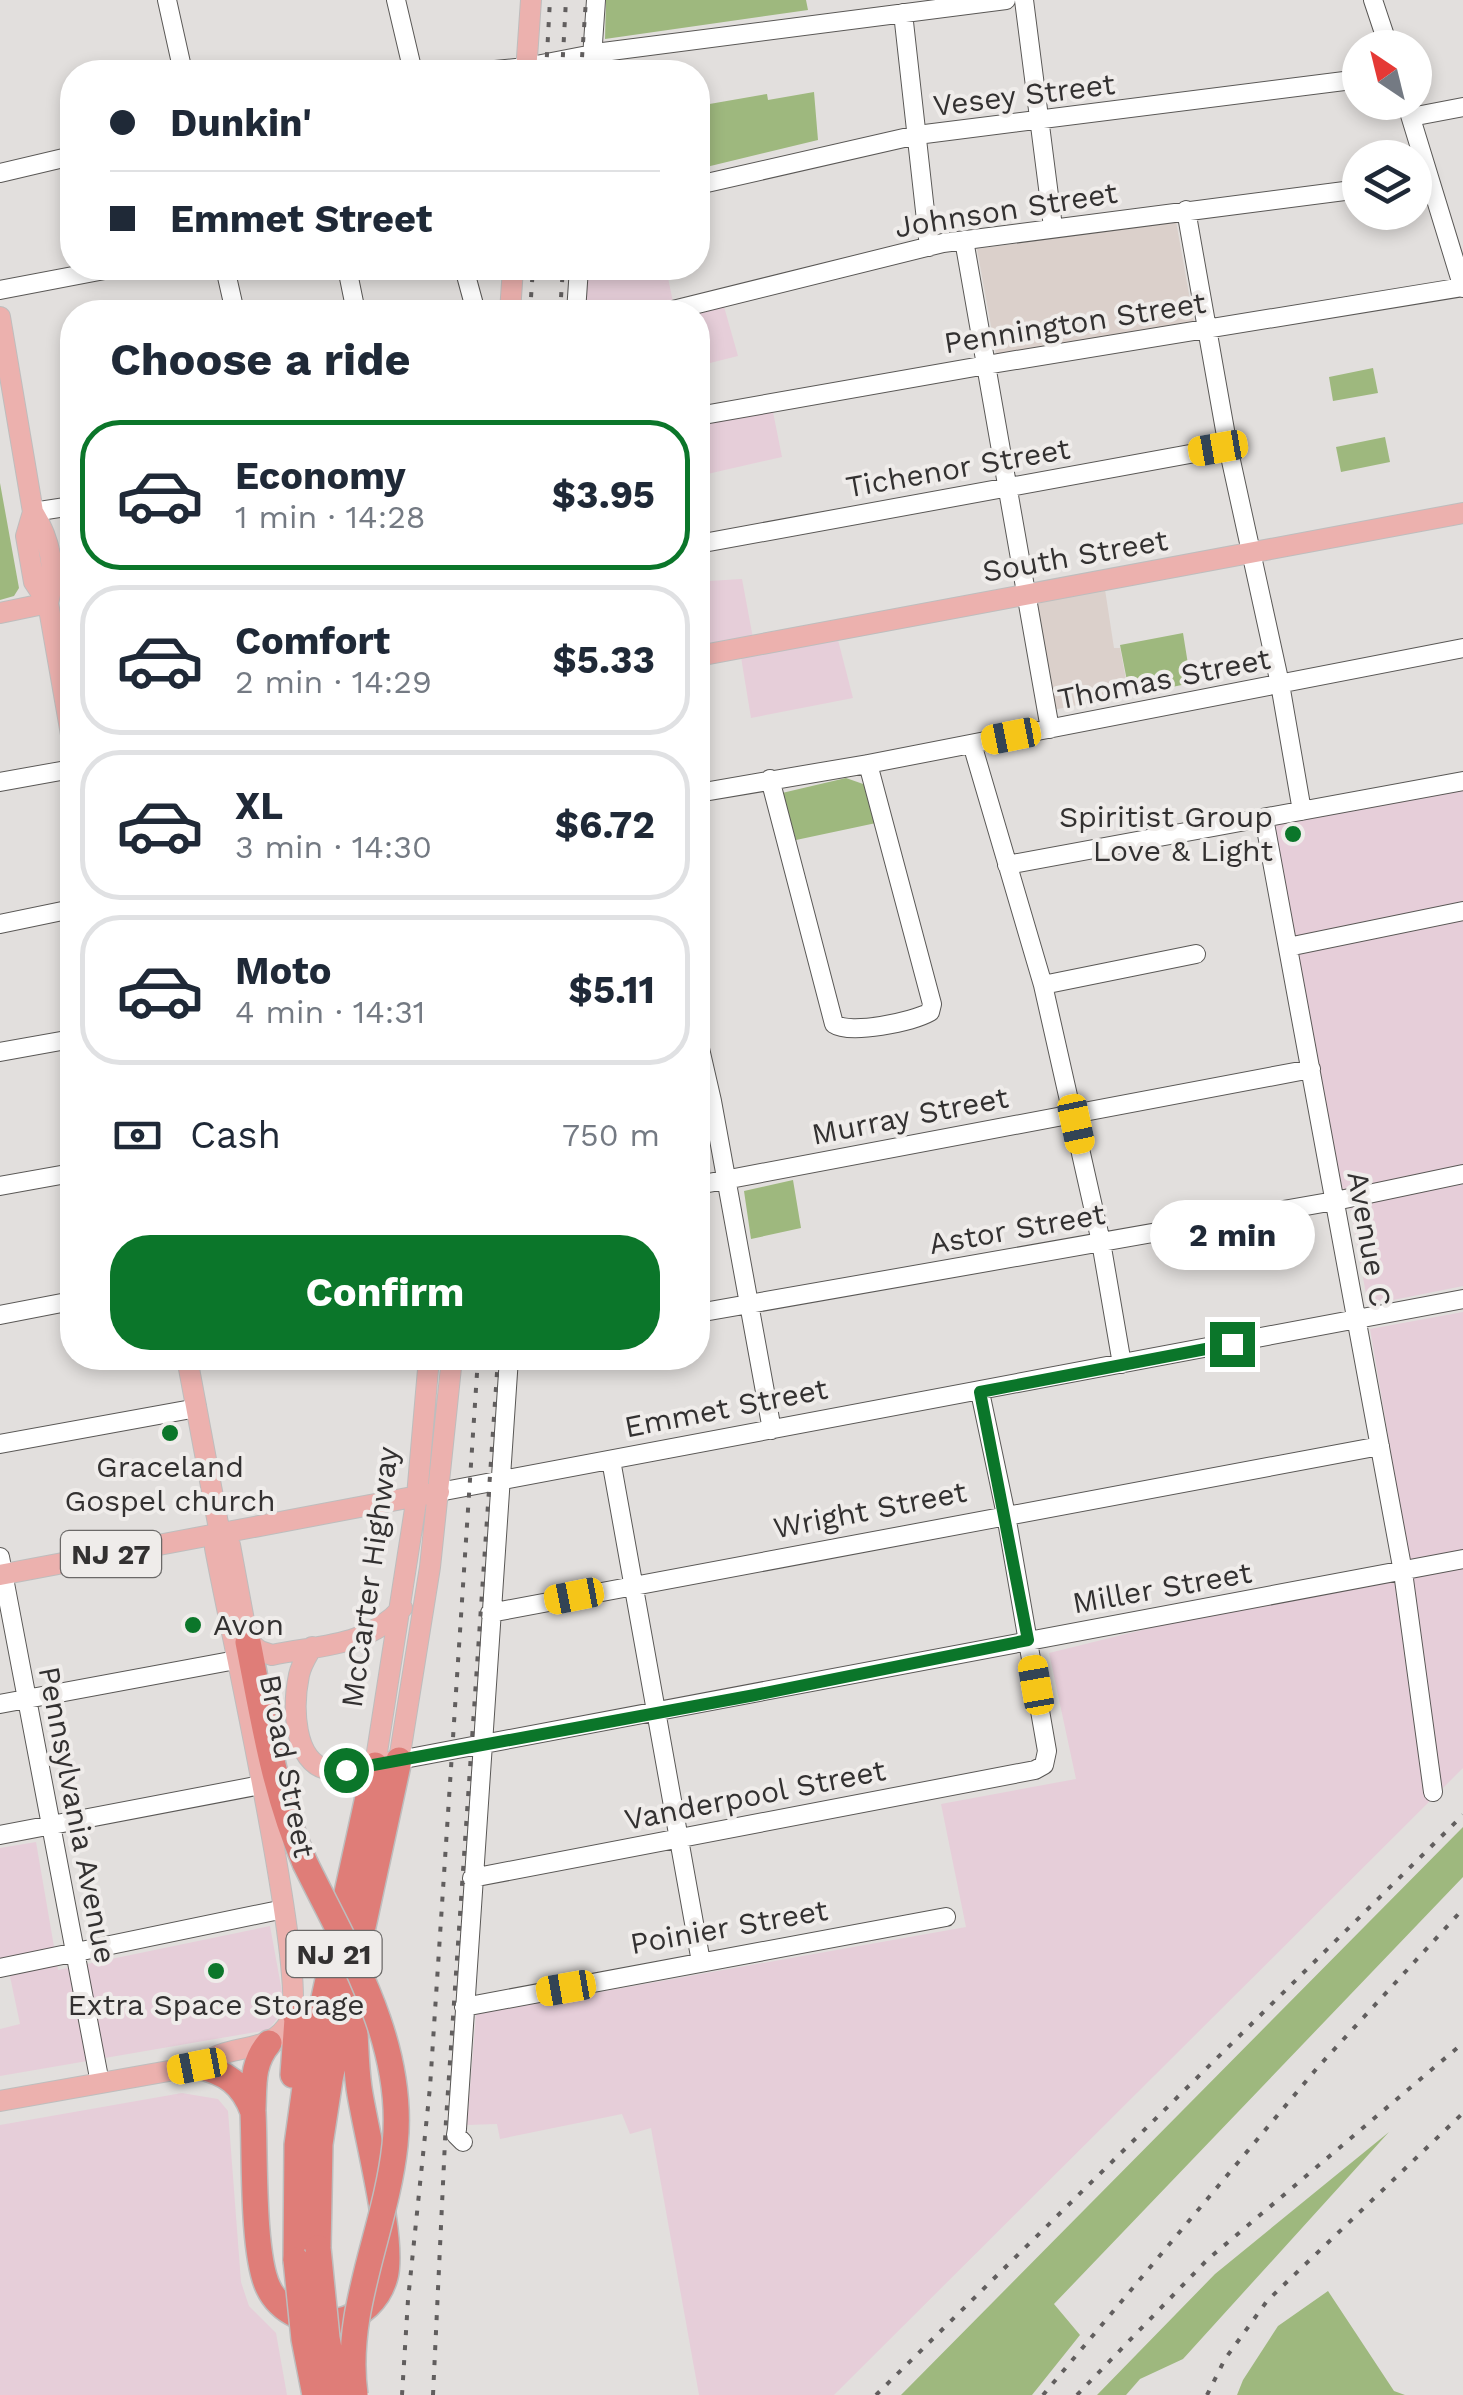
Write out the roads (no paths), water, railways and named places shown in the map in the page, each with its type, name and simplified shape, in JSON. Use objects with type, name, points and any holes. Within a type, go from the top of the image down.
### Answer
[{"type":"highway","points":[[242,1651],[291,1830],[380,2023],[394,2086],[395,2146],[356,2320],[354,2395]]},
{"type":"highway","name":"McCarter Highway","points":[[315,2395],[304,2340],[307,2254],[320,2144],[387,1762]]},
{"type":"highway","name":"McCarter Highway","points":[[338,2395],[307,2254],[297,2145],[306,2080],[387,1762]]},
{"type":"highway","points":[[269,2043],[258,2056],[254,2069],[252,2112],[260,2243],[268,2287],[289,2311],[303,2318],[317,2323],[348,2319],[372,2301],[386,2267],[358,2086],[356,2012],[350,1982]]},
{"type":"highway","points":[[294,2011],[297,2020],[291,2098],[297,2145]]},
{"type":"highway","points":[[197,2066],[212,2068],[236,2082],[252,2112]]},
{"type":"main road","points":[[527,60],[531,0]]},
{"type":"main road","points":[[0,317],[33,512],[46,532],[54,582],[48,603],[60,638]]},
{"type":"main road","name":"South Street","points":[[710,654],[1463,514]]},
{"type":"main road","points":[[0,613],[48,603]]},
{"type":"main road","name":"Broad Street","points":[[189,1370],[220,1534],[230,1545],[261,1785],[284,1909],[294,2011]]},
{"type":"main road","name":"McCarter Highway","points":[[387,1762],[429,1370]]},
{"type":"main road","name":"McCarter Highway","points":[[387,1762],[439,1492],[451,1370]]},
{"type":"main road","name":"Emmet Street","points":[[1,1568],[220,1534],[439,1492]]},
{"type":"main road","points":[[242,1651],[272,1655],[369,1635],[380,1630],[402,1608]]},
{"type":"main road","points":[[312,1647],[301,1668],[297,1690],[304,1753],[311,1762],[327,1770],[387,1762]]},
{"type":"main road","points":[[0,2102],[197,2066],[222,2053],[269,2043],[279,2036],[294,2011]]},
{"type":"street","points":[[167,0],[180,60]]},
{"type":"street","points":[[396,0],[411,60]]},
{"type":"street","points":[[592,60],[596,0]]},
{"type":"street","points":[[596,60],[603,52],[1006,0]]},
{"type":"street","points":[[1024,0],[1053,227]]},
{"type":"street","points":[[1373,0],[1382,30]]},
{"type":"street","points":[[903,14],[929,247]]},
{"type":"street","name":"Vesey Street","points":[[710,182],[917,135],[1342,82]]},
{"type":"street","points":[[1432,109],[1463,107]]},
{"type":"street","points":[[0,173],[60,159]]},
{"type":"street","name":"Johnson Street","points":[[710,301],[964,240],[1342,191]]},
{"type":"street","points":[[1432,200],[1456,244],[1463,288]]},
{"type":"street","points":[[1186,210],[1228,447],[1280,684],[1302,811]]},
{"type":"street","points":[[964,240],[1050,729]]},
{"type":"street","points":[[0,290],[60,279]]},
{"type":"street","name":"Pennington Street","points":[[710,414],[1463,288]]},
{"type":"street","name":"Tichenor Street","points":[[710,542],[1228,447]]},
{"type":"street","points":[[33,512],[60,508]]},
{"type":"street","name":"Thomas Street","points":[[710,791],[868,764],[1463,648]]},
{"type":"street","points":[[972,744],[1042,985],[1073,1112],[1122,1364]]},
{"type":"street","points":[[770,779],[834,1024],[846,1030],[917,1019],[930,1012],[932,1004],[868,764]]},
{"type":"street","points":[[0,782],[60,771]]},
{"type":"street","points":[[1007,865],[1463,782]]},
{"type":"street","name":"Avenue C","points":[[1264,818],[1403,1572],[1433,1792]]},
{"type":"street","points":[[1288,947],[1463,911]]},
{"type":"street","points":[[0,924],[60,912]]},
{"type":"street","points":[[1042,985],[1196,954]]},
{"type":"street","points":[[0,1052],[60,1041]]},
{"type":"street","name":"Murray Street","points":[[710,1183],[1311,1069]]},
{"type":"street","points":[[710,1100],[772,1430]]},
{"type":"street","name":"Astor Street","points":[[710,1311],[1335,1201],[1463,1174]]},
{"type":"street","points":[[0,1186],[60,1175]]},
{"type":"street","name":"Emmet Street","points":[[439,1492],[1463,1299]]},
{"type":"street","points":[[0,1315],[60,1303]]},
{"type":"street","points":[[464,2142],[456,2135],[456,2129],[508,1370]]},
{"type":"street","points":[[980,1392],[1028,1640]]},
{"type":"street","points":[[0,1444],[196,1408]]},
{"type":"street","name":"Wright Street","points":[[490,1613],[1380,1446]]},
{"type":"street","points":[[611,1460],[702,1962]]},
{"type":"street","name":"Miller Street","points":[[387,1762],[1463,1559]]},
{"type":"street","name":"Pennsylvania Avenue","points":[[1,1568],[100,2083]]},
{"type":"street","name":"Vanderpool Street","points":[[472,1878],[1035,1770],[1045,1762],[1047,1751],[1028,1640]]},
{"type":"street","points":[[0,1704],[242,1651]]},
{"type":"street","points":[[0,1835],[261,1785]]},
{"type":"street","points":[[0,1968],[284,1909]]},
{"type":"street","name":"Poinier Street","points":[[464,2007],[946,1917]]},
{"type":"railway","points":[[547,60],[550,0]]},
{"type":"railway","points":[[563,60],[566,0]]},
{"type":"railway","points":[[582,60],[586,0]]},
{"type":"railway","points":[[531,300],[532,280]]},
{"type":"railway","points":[[561,300],[562,280]]},
{"type":"railway","points":[[402,2395],[430,2087],[477,1370]]},
{"type":"railway","points":[[433,2395],[446,2120],[497,1370]]},
{"type":"railway","points":[[876,2395],[1463,1815]]},
{"type":"railway","points":[[1043,2395],[1318,2067],[1463,1909]]},
{"type":"railway","points":[[1077,2395],[1207,2260],[1463,2043]]},
{"type":"railway","points":[[1207,2395],[1225,2359],[1267,2301],[1463,2113]]},
{"type":"place","name":"Spiritist Group Love & Light","points":[[1293,834]]},
{"type":"place","name":"Graceland Gospel church","points":[[170,1433]]},
{"type":"place","name":"Avon","points":[[193,1625]]},
{"type":"place","name":"Extra Space Storage","points":[[216,1971]]}]
